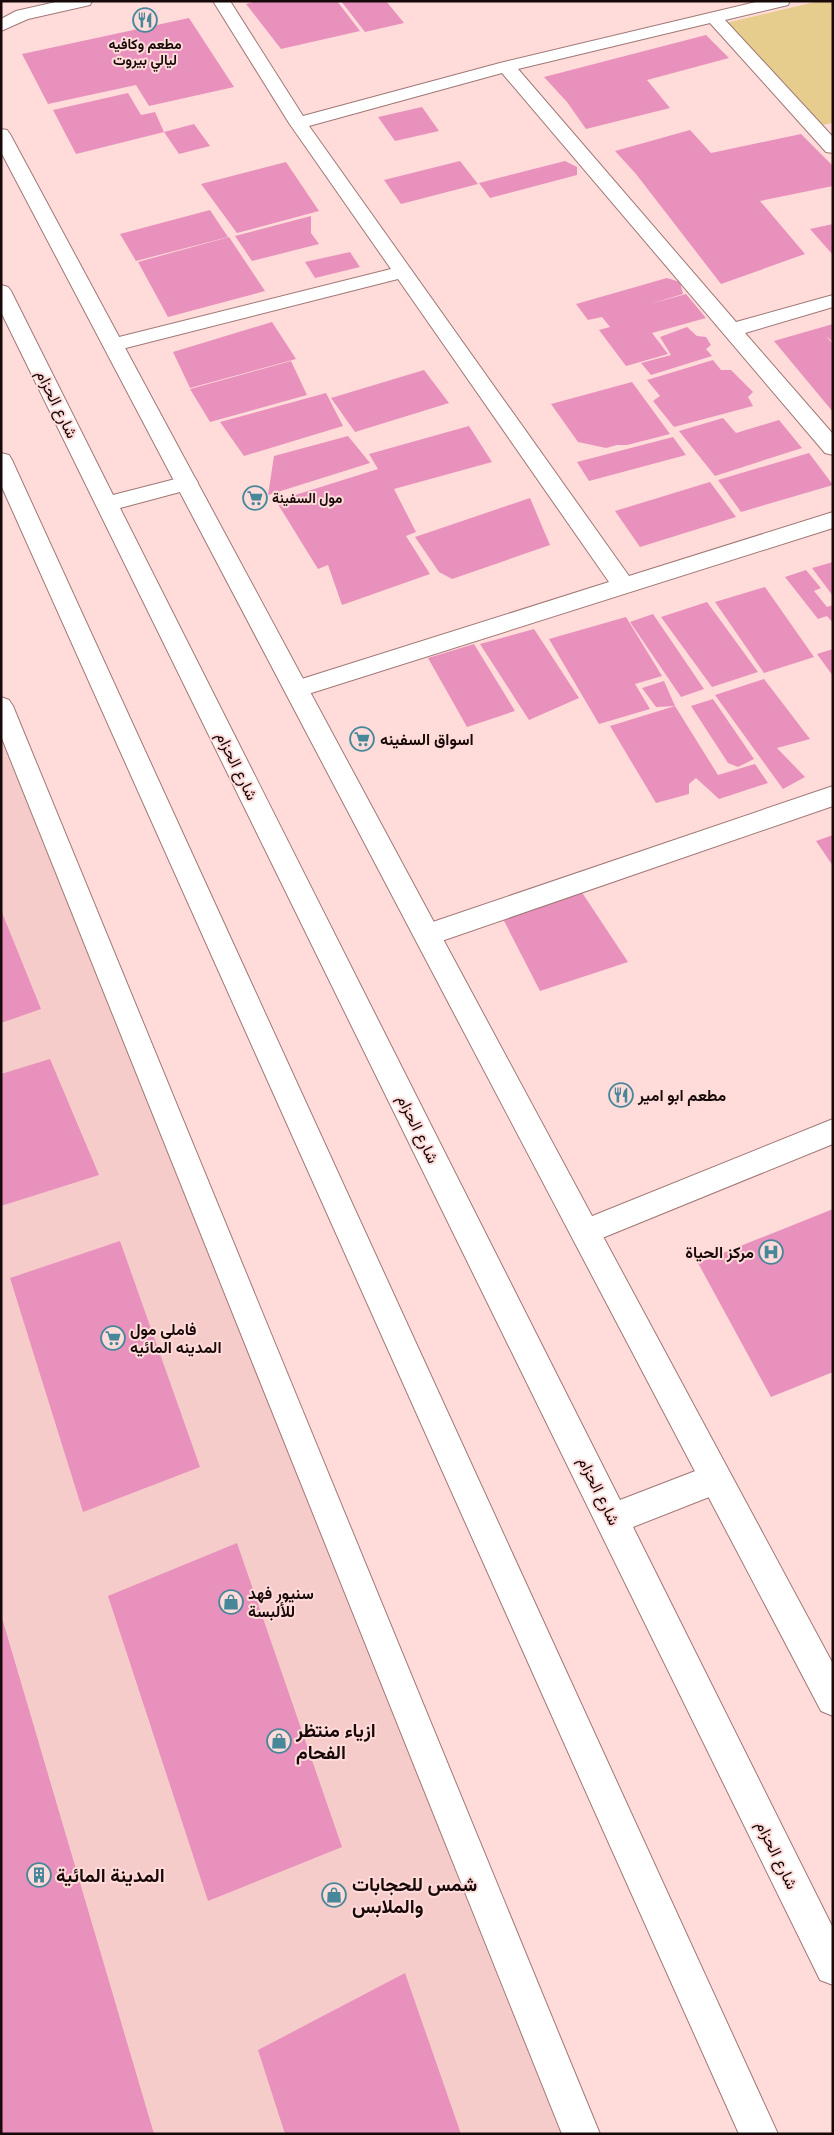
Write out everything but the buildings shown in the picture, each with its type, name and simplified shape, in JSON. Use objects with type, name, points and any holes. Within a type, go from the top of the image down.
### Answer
[{"type":"main road","points":[[1,26],[22,15],[84,1]]},
{"type":"main road","points":[[220,1],[298,123],[401,272],[624,586]]},
{"type":"main road","points":[[298,123],[506,67],[715,19],[782,1]]},
{"type":"main road","points":[[715,19],[829,139]]},
{"type":"main road","points":[[506,67],[833,448]]},
{"type":"main road","points":[[1,134],[833,1699]]},
{"type":"main road","points":[[114,346],[401,272]]},
{"type":"main road","name":"شارع الحزام","points":[[1,291],[833,1967]]},
{"type":"main road","points":[[731,330],[833,301]]},
{"type":"main road","points":[[1,460],[759,2134]]},
{"type":"main road","points":[[107,504],[187,483]]},
{"type":"main road","points":[[296,690],[833,520]]},
{"type":"main road","points":[[1,706],[581,2134]]},
{"type":"main road","points":[[426,935],[833,796]]},
{"type":"main road","points":[[585,1232],[833,1131]]},
{"type":"main road","points":[[612,1519],[716,1479]]},
{"type":"shaded area","points":[[819,1],[833,1],[833,123],[823,125],[726,23]]},
{"type":"shaded area","name":"المدينة المائية","points":[[1,733],[564,2134],[1,2134]]},
{"type":"place","name":"مطعم وكافيه ليالي بيروت","points":[[145,20]]},
{"type":"place","name":"مول السفينة","points":[[255,498]]},
{"type":"place","name":"اسواق السفينه","points":[[362,739]]},
{"type":"place","name":"مطعم ابو امير","points":[[621,1095]]},
{"type":"place","name":"مركز الحياة","points":[[771,1252]]},
{"type":"place","name":"فاملي مول المدينه المائيه","points":[[113,1338]]},
{"type":"place","name":"سنيور فهد للألبسة","points":[[231,1602]]},
{"type":"place","name":"ازياء منتظر الفحام","points":[[279,1741]]},
{"type":"place","name":"المدينة المائية","points":[[39,1875]]},
{"type":"place","name":"شمس للحجابات والملابس","points":[[334,1895]]}]
